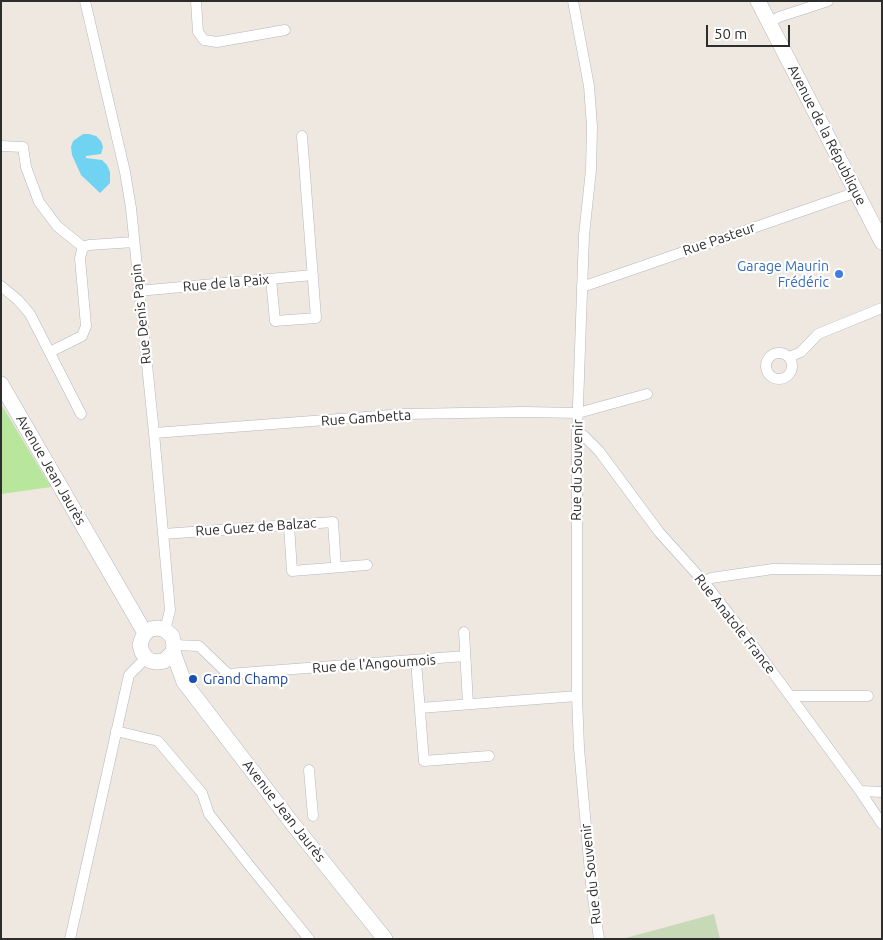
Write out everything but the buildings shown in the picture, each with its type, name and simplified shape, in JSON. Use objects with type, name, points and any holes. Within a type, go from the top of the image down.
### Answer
[{"type":"main road","name":"Avenue de la République","points":[[758,1],[882,242]]},
{"type":"main road","name":"Avenue Jean Jaurès","points":[[1,384],[145,633]]},
{"type":"main road","points":[[151,629],[165,630],[172,636],[173,648],[164,661],[152,660],[142,652],[140,645],[145,633],[151,629]]},
{"type":"main road","name":"Avenue Jean Jaurès","points":[[173,648],[184,682]]},
{"type":"main road","name":"Avenue Jean Jaurès","points":[[152,660],[184,682],[292,823],[385,939]]},
{"type":"street","name":"Rue Denis Papin","points":[[86,1],[125,172],[131,208],[170,610],[165,630]]},
{"type":"street","points":[[196,1],[198,32],[204,40],[217,42],[285,30]]},
{"type":"street","name":"Rue du Souvenir","points":[[573,1],[589,86],[592,126],[591,170],[584,235],[577,434],[577,696],[581,776],[591,884],[599,939]]},
{"type":"street","points":[[769,23],[779,17],[828,1]]},
{"type":"street","points":[[271,279],[275,321],[316,318],[302,136]]},
{"type":"street","points":[[1,146],[23,147],[26,167],[39,202],[58,226],[83,247]]},
{"type":"street","name":"Rue Pasteur","points":[[582,287],[857,192]]},
{"type":"street","points":[[83,247],[134,242]]},
{"type":"street","points":[[50,352],[82,336],[86,326],[80,258],[83,247]]},
{"type":"street","name":"Rue de la Paix","points":[[138,291],[313,275]]},
{"type":"street","points":[[1,286],[18,300],[30,314],[81,414]]},
{"type":"street","points":[[788,357],[801,352],[818,334],[882,308]]},
{"type":"street","name":"Rue Gambetta","points":[[154,433],[404,414],[578,413],[647,394]]},
{"type":"street","name":"Rue Anatole France","points":[[577,434],[583,435],[598,451],[659,532],[704,582],[791,696],[882,824]]},
{"type":"street","name":"Rue Guez de Balzac","points":[[163,534],[333,522],[336,567]]},
{"type":"street","points":[[288,525],[292,571],[368,565]]},
{"type":"street","points":[[704,582],[711,578],[773,569],[882,570]]},
{"type":"street","points":[[464,632],[468,704]]},
{"type":"street","name":"Rue de l'Angoumois","points":[[173,648],[199,646],[228,674],[465,656]]},
{"type":"street","points":[[70,939],[129,675],[152,660]]},
{"type":"street","points":[[416,661],[424,761],[489,756]]},
{"type":"street","points":[[420,708],[577,696]]},
{"type":"street","points":[[791,696],[868,696]]},
{"type":"street","points":[[116,731],[158,742],[202,793],[209,814],[309,939]]},
{"type":"street","points":[[309,770],[313,816]]},
{"type":"street","points":[[860,792],[882,792]]},
{"type":"green space","points":[[1,404],[51,487],[1,494]]},
{"type":"green space","points":[[714,914],[720,939],[622,939]]},
{"type":"water","points":[[83,134],[96,136],[101,141],[103,147],[101,154],[86,156],[86,158],[102,160],[110,172],[110,183],[100,193],[81,175],[72,155],[71,147],[73,141]]},
{"type":"place","name":"Garage Maurin Frédéric","points":[[839,274]]},
{"type":"place","name":"Grand Champ","points":[[193,679]]}]
